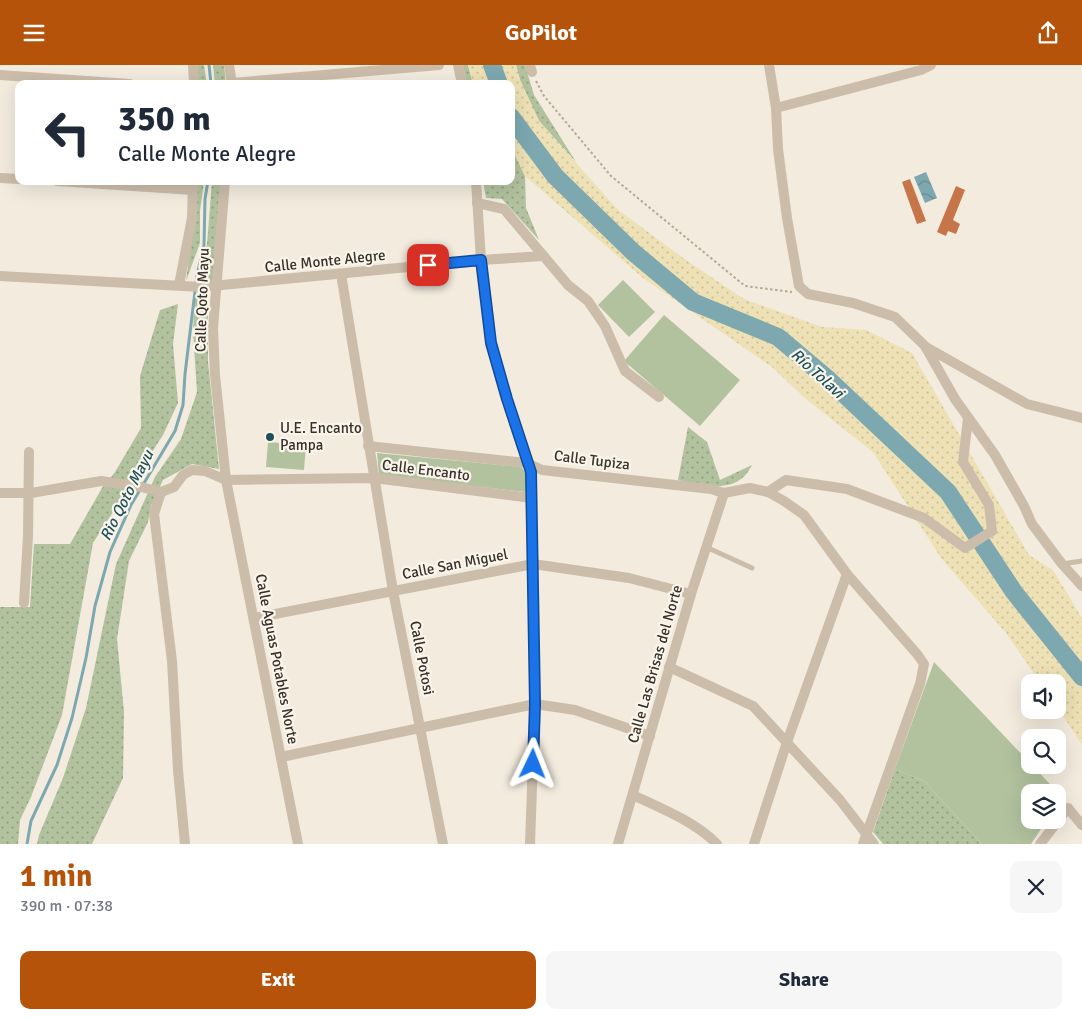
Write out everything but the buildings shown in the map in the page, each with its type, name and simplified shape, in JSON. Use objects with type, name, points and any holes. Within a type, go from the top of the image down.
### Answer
[{"type":"street","points":[[193,65],[194,80]]},
{"type":"street","points":[[229,65],[232,80]]},
{"type":"street","points":[[266,80],[439,65]]},
{"type":"street","points":[[458,65],[461,80]]},
{"type":"street","points":[[769,65],[776,108],[778,149],[787,218],[799,286],[808,294],[853,303],[895,317],[925,346],[1028,405],[1082,418]]},
{"type":"street","points":[[776,108],[931,65]]},
{"type":"street","points":[[0,75],[72,80]]},
{"type":"street","points":[[0,177],[15,179]]},
{"type":"street","points":[[166,185],[193,186],[184,286]]},
{"type":"street","name":"Calle Qoto Mayu","points":[[225,185],[213,328],[215,375],[226,480]]},
{"type":"street","points":[[476,185],[481,260],[491,343],[531,472],[535,704],[530,844]]},
{"type":"street","points":[[477,203],[504,209],[568,285],[588,301],[606,326],[625,371],[659,397]]},
{"type":"street","name":"Calle Monte Alegre","points":[[0,276],[216,287],[481,260],[543,256]]},
{"type":"street","name":"Calle Potosi","points":[[341,274],[393,591],[443,844]]},
{"type":"street","points":[[925,346],[955,399],[995,455],[1032,524],[1062,564],[1082,586]]},
{"type":"street","points":[[768,492],[786,480],[847,489],[924,518],[965,548],[992,531],[988,505],[963,462],[968,418]]},
{"type":"street","name":"Calle Tupiza","points":[[368,446],[528,463],[542,470],[711,489],[724,493]]},
{"type":"street","points":[[24,603],[28,452]]},
{"type":"street","points":[[0,493],[28,493],[101,481],[161,492],[174,487],[183,475],[192,470],[205,471],[226,480]]},
{"type":"street","name":"Calle Encanto","points":[[226,480],[374,478],[531,498]]},
{"type":"street","name":"Calle Aguas Potables Norte","points":[[226,480],[298,844]]},
{"type":"street","points":[[724,493],[750,488],[768,492],[804,515],[847,574],[924,664],[920,684],[864,839]]},
{"type":"street","points":[[161,492],[154,514],[172,661],[178,770],[185,844]]},
{"type":"street","name":"Calle Las Brisas del Norte","points":[[618,844],[691,594],[724,493]]},
{"type":"street","name":"Calle San Miguel","points":[[254,618],[532,565],[629,579],[691,594]]},
{"type":"street","points":[[754,844],[787,741],[847,574]]},
{"type":"street","points":[[669,667],[752,706],[787,741],[840,800],[864,839],[874,844]]},
{"type":"street","points":[[281,757],[535,704],[575,710],[650,736]]},
{"type":"street","points":[[633,795],[679,817],[709,836],[717,844]]},
{"type":"street","points":[[1040,844],[1068,807],[1082,825]]},
{"type":"lane","points":[[706,547],[752,568]]},
{"type":"lane","points":[[1062,564],[1082,561]]},
{"type":"path","points":[[531,68],[544,96],[611,176],[745,286],[808,294]]},
{"type":"green space","points":[[196,65],[204,65],[206,80],[197,80]]},
{"type":"green space","points":[[213,65],[224,65],[226,80],[215,80]]},
{"type":"green space","points":[[463,65],[468,65],[472,80],[466,80]]},
{"type":"green space","points":[[516,65],[525,65],[534,95],[576,162],[539,121],[520,80]]},
{"type":"green space","points":[[515,155],[525,176],[526,208],[539,240],[502,199],[486,198],[484,185],[515,185]]},
{"type":"green space","points":[[197,185],[203,185],[200,211],[200,243],[186,281]]},
{"type":"green space","points":[[212,185],[221,185],[213,282],[196,282],[207,244]]},
{"type":"green space","points":[[623,280],[655,312],[629,337],[598,305]]},
{"type":"green space","points":[[195,297],[208,299],[208,361],[219,469],[192,464],[163,480],[151,506],[148,522],[129,561],[117,639],[124,712],[123,778],[92,844],[37,844],[63,778],[86,708],[116,564],[155,477],[181,439],[197,392],[193,331]]},
{"type":"green space","points":[[178,304],[173,344],[178,403],[163,435],[93,543],[62,715],[31,797],[20,820],[18,844],[0,844],[0,607],[30,607],[34,544],[70,544],[102,488],[115,472],[141,428],[140,376],[160,310]]},
{"type":"green space","points":[[664,315],[740,380],[700,426],[624,361]]},
{"type":"green space","points":[[688,427],[707,442],[720,480],[752,465],[746,475],[729,485],[720,486],[709,486],[678,480]]},
{"type":"green space","points":[[268,442],[306,445],[304,470],[266,467]]},
{"type":"green space","points":[[377,453],[521,467],[526,473],[526,492],[379,475]]},
{"type":"green space","points":[[934,662],[1021,754],[1021,774],[1040,774],[1050,784],[1021,784],[1021,829],[1041,829],[1031,844],[982,844],[924,781],[895,769]]},
{"type":"green space","points":[[895,769],[924,781],[982,844],[883,844],[873,832]]},
{"type":"sand","points":[[468,65],[516,65],[520,80],[539,121],[617,209],[683,258],[744,299],[822,327],[866,330],[912,353],[1029,555],[1053,570],[1082,618],[1082,745],[1065,719],[1066,674],[1034,674],[1006,633],[941,558],[873,452],[806,399],[772,367],[643,278],[525,176],[515,155],[515,80],[472,80]]},
{"type":"water","points":[[926,172],[937,198],[925,203],[914,177]]},
{"type":"waterway","name":"Rio Qoto Mayu","points":[[209,65],[211,80]]},
{"type":"waterway","name":"Río Tolavi","points":[[492,65],[498,80]]},
{"type":"waterway","name":"Río Tolavi","points":[[515,122],[555,176],[633,252],[693,302],[778,337],[829,380],[948,492],[1014,592],[1082,677]]},
{"type":"waterway","name":"Rio Qoto Mayu","points":[[27,844],[31,821],[57,765],[72,718],[86,658],[95,606],[110,552],[131,505],[175,431],[183,405],[197,275],[204,245],[205,199],[207,185]]},
{"type":"place","name":"U.E. Encanto Pampa","points":[[270,437]]},
{"type":"route","points":[[428,265],[481,260],[491,343],[531,472],[535,704],[533,764]]}]
